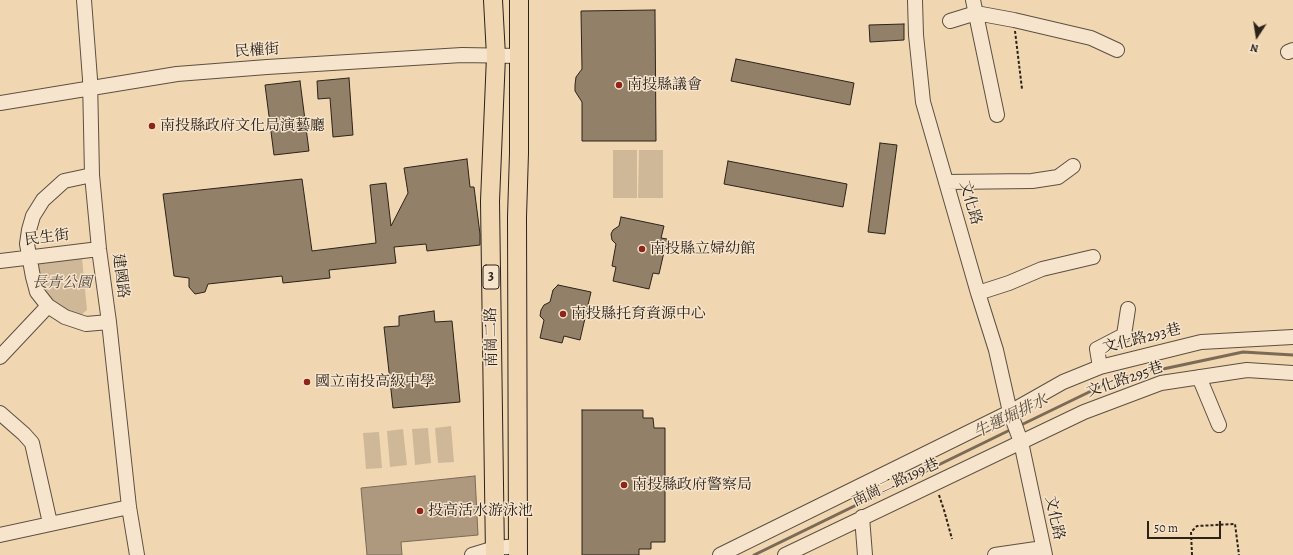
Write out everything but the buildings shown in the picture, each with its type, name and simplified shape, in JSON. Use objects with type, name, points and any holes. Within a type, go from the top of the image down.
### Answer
[{"type":"main road","name":"南崗二路","points":[[493,0],[496,56],[490,201],[495,552]]},
{"type":"main road","name":"南崗二路","points":[[518,551],[517,216],[519,153],[519,0]]},
{"type":"street","name":"建國路","points":[[84,0],[90,90],[92,175],[99,249],[109,322],[129,506],[137,555]]},
{"type":"street","name":"文化路","points":[[915,0],[916,35],[923,102],[996,350],[1010,412],[1021,442],[1044,551]]},
{"type":"street","points":[[974,7],[998,114]]},
{"type":"street","points":[[950,21],[974,7],[1014,20],[1091,38],[1117,50]]},
{"type":"street","name":"民權街","points":[[0,103],[184,74],[267,67],[462,55],[519,56]]},
{"type":"street","points":[[946,182],[1032,181],[1058,177],[1073,166]]},
{"type":"street","points":[[92,175],[64,181],[43,200],[33,216],[27,244],[32,277],[37,292],[48,306],[65,317],[86,324],[109,322]]},
{"type":"street","name":"民生街","points":[[0,261],[99,249]]},
{"type":"street","points":[[978,293],[1009,283],[1042,269],[1093,257]]},
{"type":"street","points":[[0,357],[48,306]]},
{"type":"street","points":[[1100,367],[1097,349],[1124,335],[1128,309]]},
{"type":"street","name":"文化路293巷","points":[[720,555],[1010,412],[1062,382],[1100,367],[1201,342],[1293,338]]},
{"type":"street","name":"文化路295巷","points":[[1021,442],[1084,412],[1161,383],[1247,370],[1293,373]]},
{"type":"street","points":[[1199,377],[1219,425]]},
{"type":"street","points":[[0,413],[32,443],[50,523]]},
{"type":"street","name":"南崗二路199巷","points":[[785,555],[801,551],[862,517],[1021,442]]},
{"type":"street","points":[[0,535],[129,506]]},
{"type":"street","points":[[862,517],[865,555]]},
{"type":"street","points":[[472,555],[518,551]]},
{"type":"street","points":[[995,555],[1044,551]]},
{"type":"path","points":[[1014,20],[1022,89]]},
{"type":"path","points":[[934,484],[944,510],[952,539]]},
{"type":"path","points":[[1192,555],[1191,532],[1197,526],[1235,524],[1239,555]]},
{"type":"green space","points":[[613,150],[637,150],[637,198],[613,198]]},
{"type":"green space","points":[[639,150],[663,150],[663,198],[638,198]]},
{"type":"green space","name":"長青公園","points":[[82,258],[87,310],[81,315],[71,315],[50,303],[39,288],[34,263]]},
{"type":"green space","points":[[451,426],[454,462],[438,463],[435,428]]},
{"type":"green space","points":[[428,428],[431,463],[415,465],[412,429]]},
{"type":"green space","points":[[403,429],[407,465],[390,467],[387,431]]},
{"type":"green space","points":[[379,432],[382,468],[366,469],[363,433]]},
{"type":"shaded area","name":"投高活水游泳池","points":[[475,476],[478,535],[401,542],[402,555],[367,555],[361,488]]},
{"type":"waterway","name":"牛運堀排水","points":[[1019,426],[1116,379],[1243,352],[1293,355]]},
{"type":"waterway","name":"牛運堀排水","points":[[754,555],[1012,429]]},
{"type":"place","name":"南投縣議會","points":[[619,85]]},
{"type":"place","name":"南投縣政府文化局演藝廳","points":[[152,126]]},
{"type":"place","name":"南投縣立婦幼館","points":[[642,249]]},
{"type":"place","name":"南投縣托育資源中心","points":[[563,314]]},
{"type":"place","name":"國立南投高級中學","points":[[307,382]]},
{"type":"place","name":"南投縣政府警察局","points":[[624,485]]},
{"type":"place","name":"投高活水游泳池","points":[[420,511]]}]
